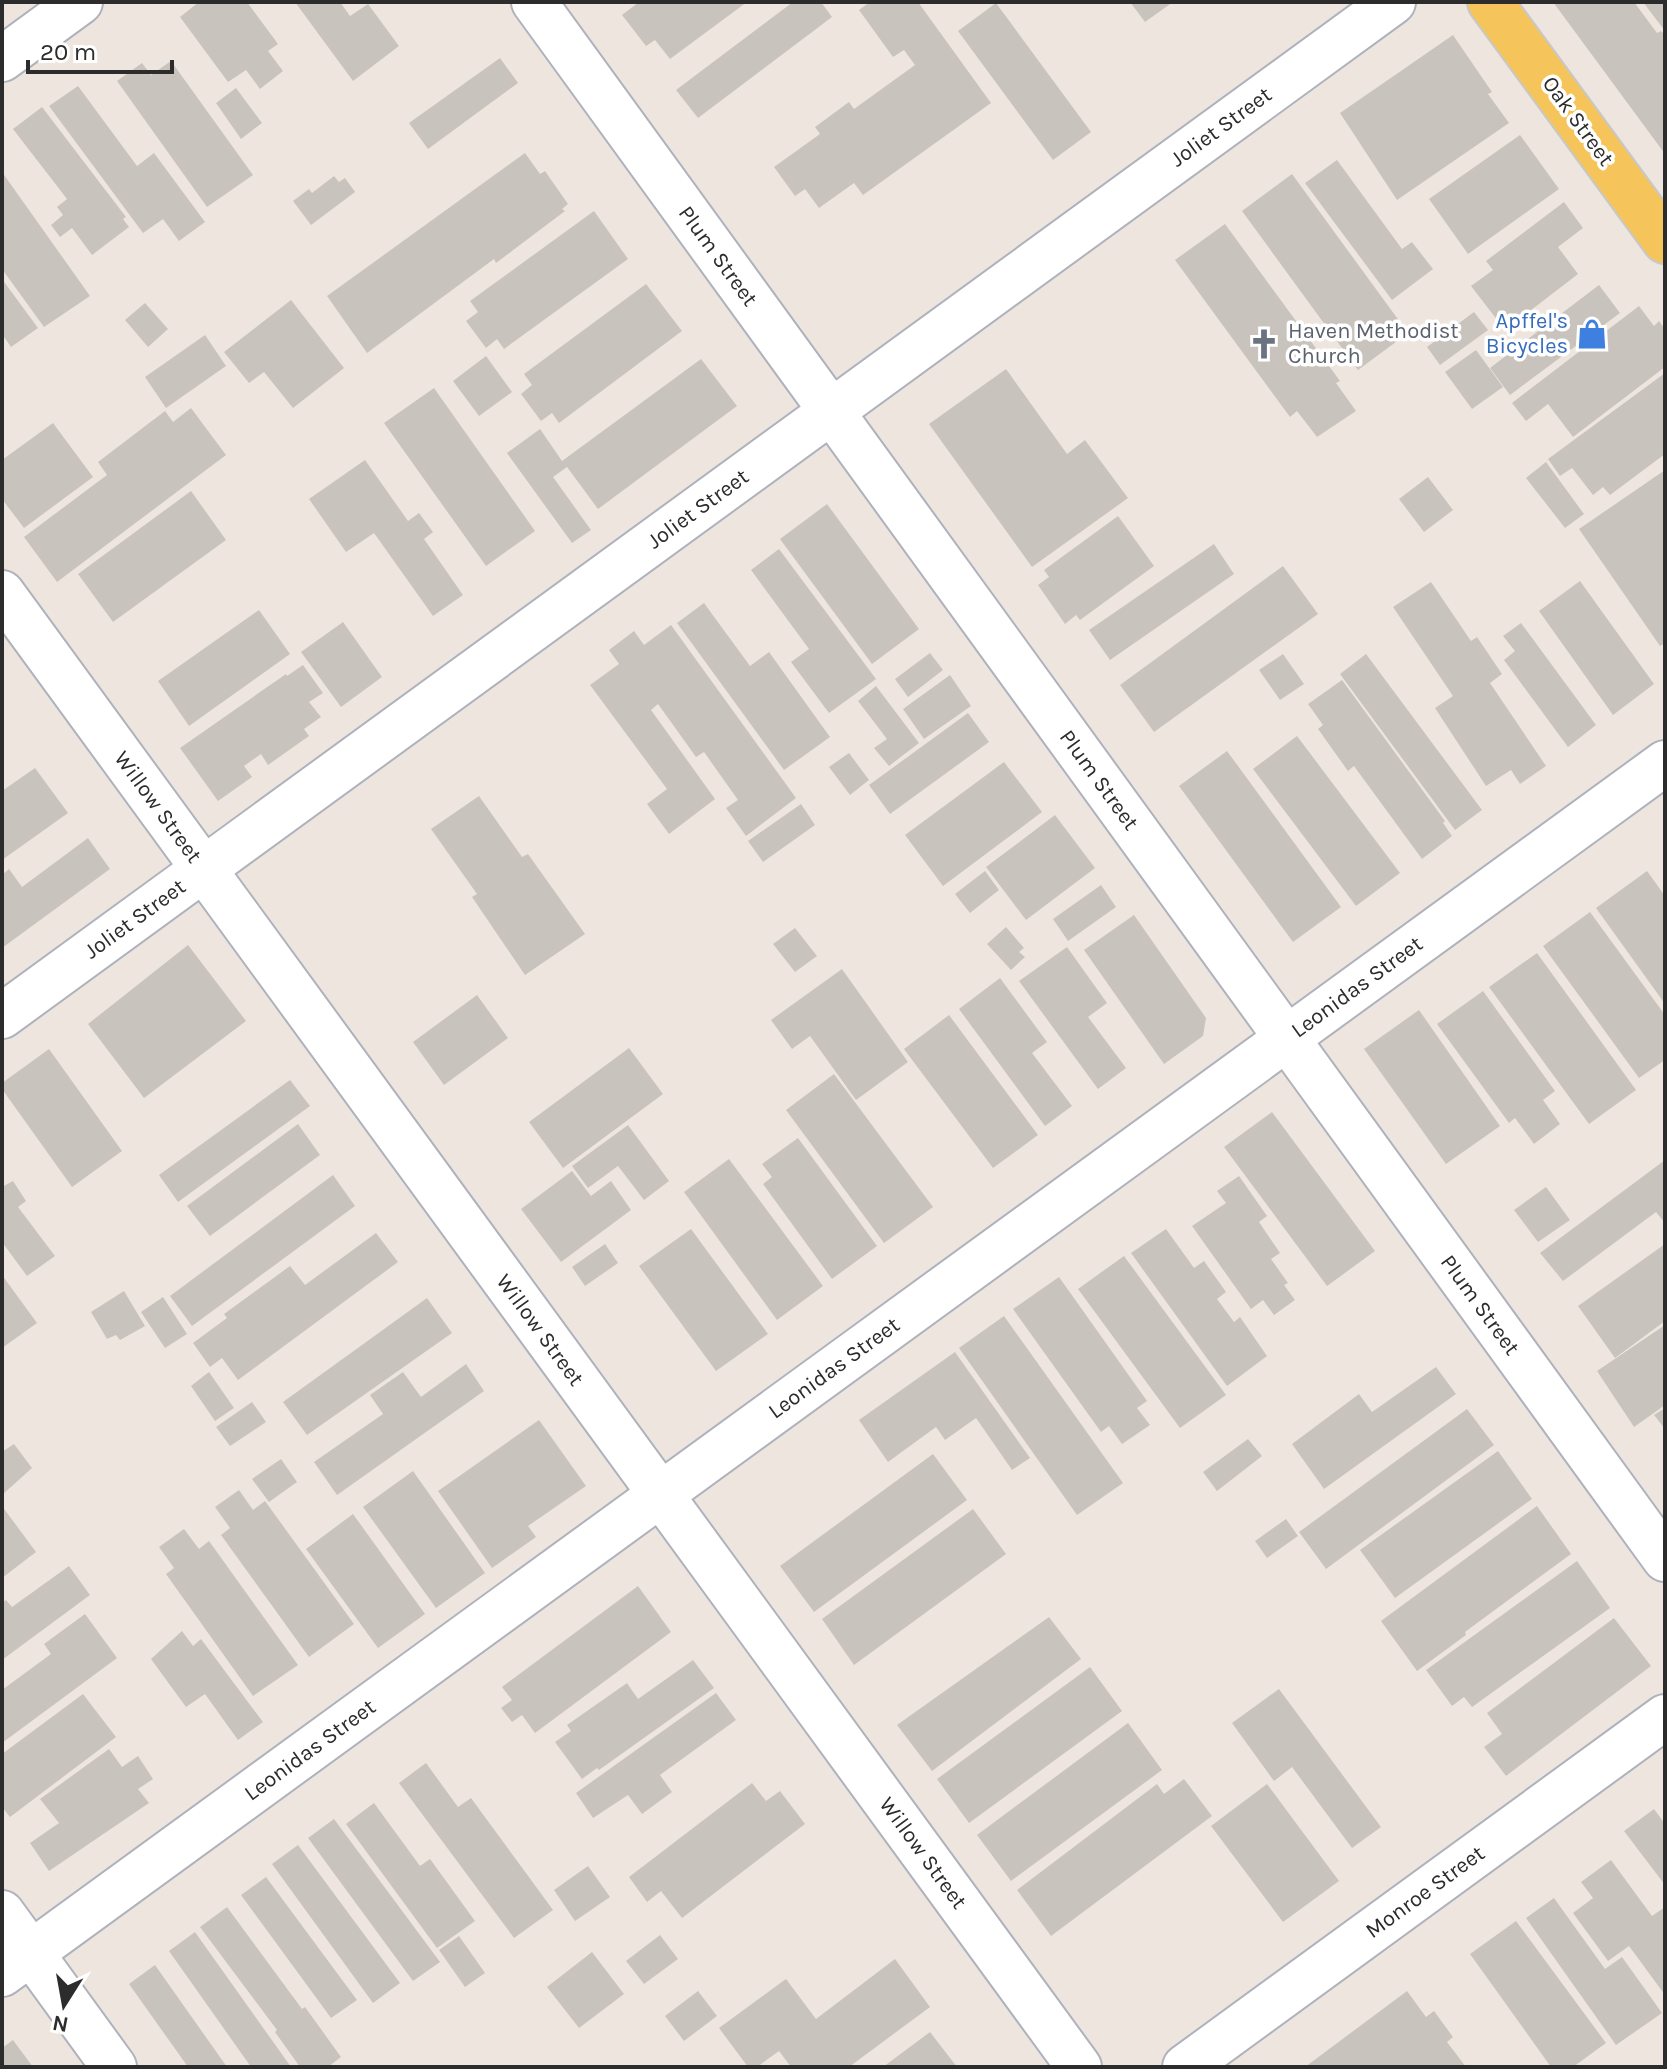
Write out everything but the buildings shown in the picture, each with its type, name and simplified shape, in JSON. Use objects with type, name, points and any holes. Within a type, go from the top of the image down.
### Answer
[{"type":"main road","name":"Oak Street","points":[[1490,2],[1665,241]]},
{"type":"street","points":[[2,59],[80,2]]},
{"type":"street","name":"Plum Street","points":[[534,2],[1665,1559]]},
{"type":"street","name":"Joliet Street","points":[[2,1016],[1393,2]]},
{"type":"street","name":"Willow Street","points":[[2,593],[1079,2067]]},
{"type":"street","name":"Leonidas Street","points":[[16,1963],[1665,763]]},
{"type":"street","name":"Monroe Street","points":[[1185,2067],[1665,1717]]},
{"type":"street","points":[[2,1913],[16,1963],[114,2067]]},
{"type":"place","name":"Apffel's Bicycles","points":[[1592,334]]},
{"type":"place","name":"Haven Methodist Church","points":[[1264,344]]}]
